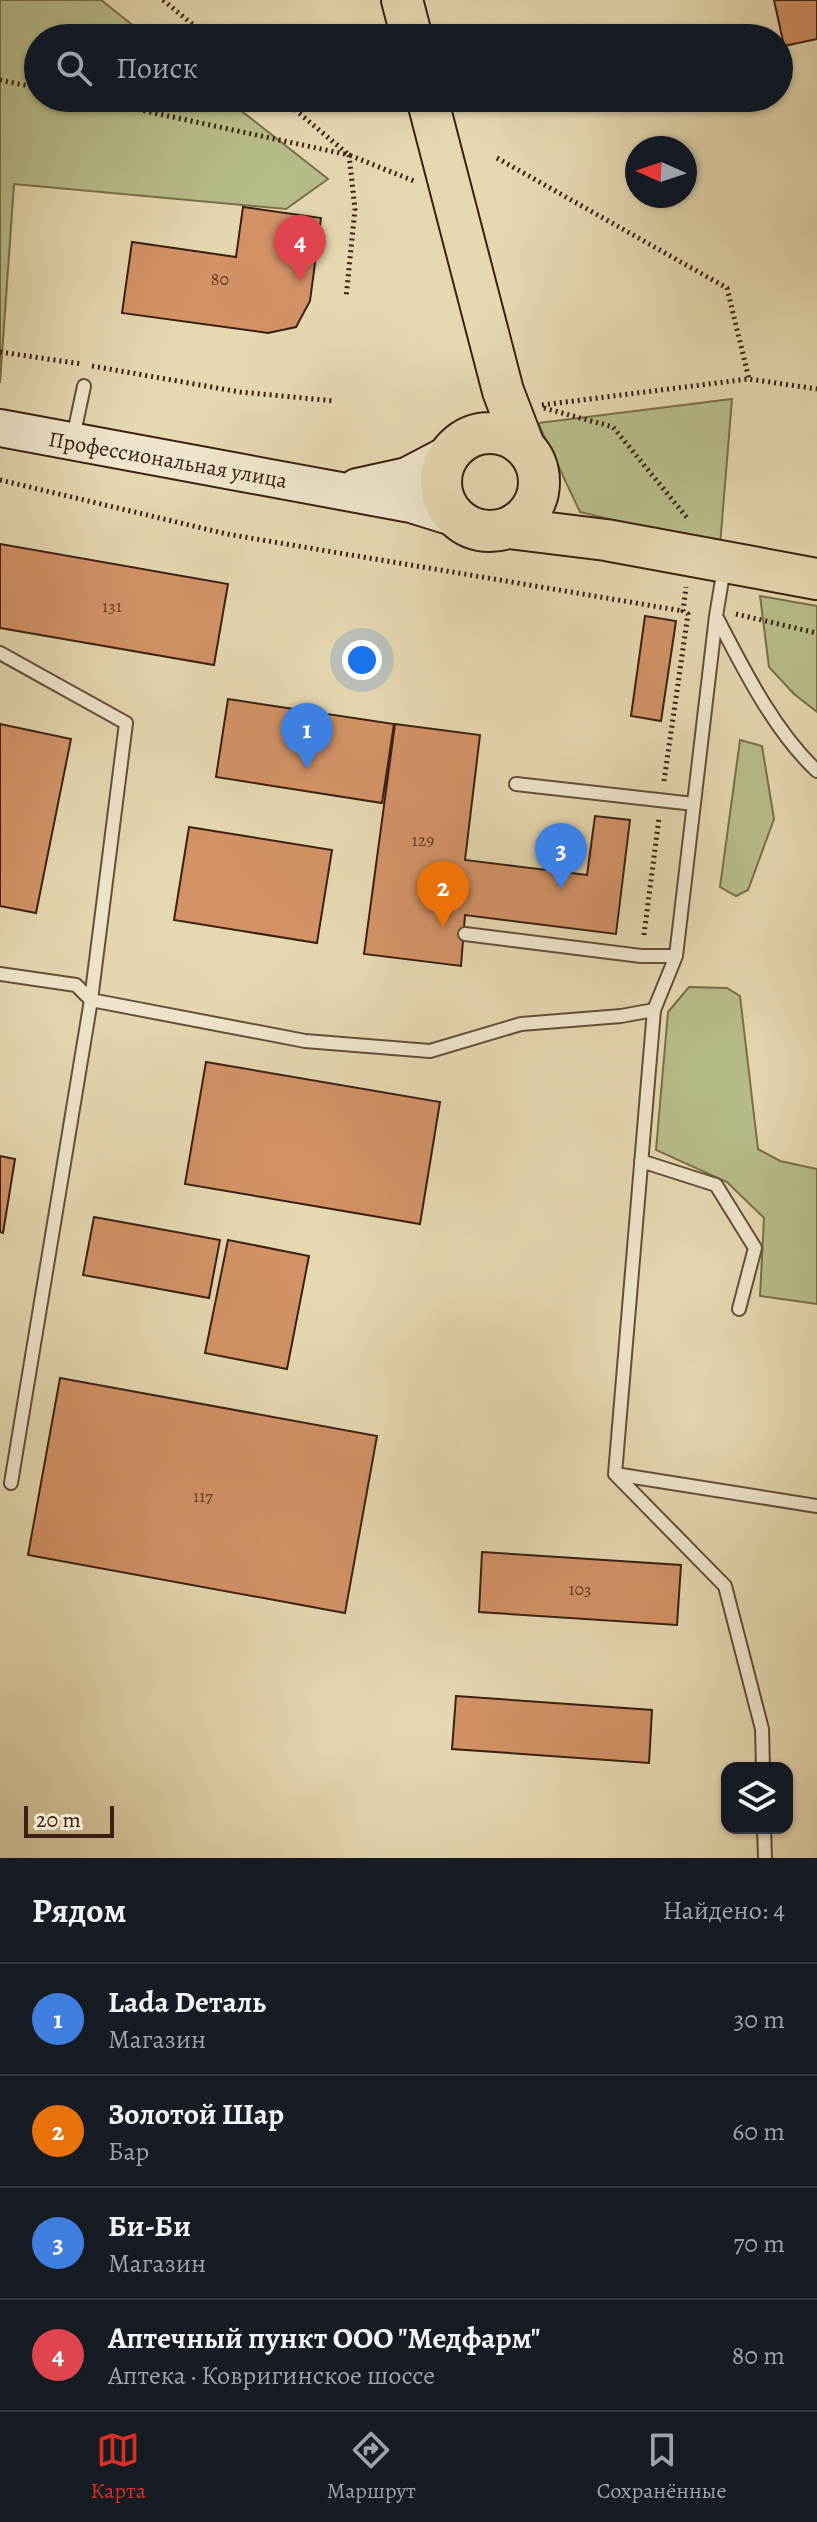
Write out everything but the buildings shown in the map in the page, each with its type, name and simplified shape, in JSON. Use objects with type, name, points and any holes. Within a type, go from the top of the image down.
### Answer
[{"type":"main road","points":[[402,0],[408,24]]},
{"type":"main road","points":[[431,112],[490,345],[492,383],[488,412],[443,466],[442,494],[456,518]]},
{"type":"main road","name":"Профессиональная улица","points":[[490,345],[506,401],[524,446],[533,457],[540,484],[557,512],[577,528],[606,540]]},
{"type":"main road","name":"Профессиональная улица","points":[[0,428],[411,504],[456,518],[481,531],[495,532],[509,528],[606,540],[817,579]]},
{"type":"main road","points":[[460,445],[499,434],[524,446]]},
{"type":"main road","name":"Профессиональная улица","points":[[336,490],[379,484],[407,476],[460,445]]},
{"type":"main road","points":[[509,528],[531,511],[540,484]]},
{"type":"lane","points":[[72,441],[84,386]]},
{"type":"lane","points":[[708,558],[716,612],[676,956],[654,1010],[615,1474],[725,1586],[762,1729],[763,1762]]},
{"type":"lane","points":[[716,612],[748,677],[800,755],[817,771]]},
{"type":"lane","points":[[0,653],[126,723],[91,1000],[11,1483]]},
{"type":"lane","points":[[516,784],[694,804]]},
{"type":"lane","points":[[465,934],[641,956],[676,956]]},
{"type":"lane","points":[[0,974],[76,985],[91,1000],[305,1041],[430,1051],[521,1024],[621,1016],[654,1010]]},
{"type":"lane","points":[[641,1161],[716,1185],[755,1248],[739,1309]]},
{"type":"lane","points":[[615,1474],[817,1506]]},
{"type":"lane","points":[[764,1834],[765,1858]]},
{"type":"path","points":[[163,0],[192,24]]},
{"type":"path","points":[[0,80],[24,85]]},
{"type":"path","points":[[150,112],[349,155],[414,181]]},
{"type":"path","points":[[298,112],[349,155],[355,209],[346,298]]},
{"type":"path","points":[[497,158],[727,288],[749,379]]},
{"type":"path","points":[[0,352],[240,392],[335,401]]},
{"type":"path","points":[[641,956],[685,613],[708,558],[692,525],[613,427],[537,406],[749,379],[817,389]]},
{"type":"path","points":[[0,480],[227,534],[685,613],[716,612],[817,633]]},
{"type":"green space","points":[[0,0],[101,0],[131,24],[24,24],[24,112],[243,112],[328,179],[286,209],[14,184],[0,383]]},
{"type":"green space","points":[[732,399],[720,546],[580,512],[538,423]]},
{"type":"green space","points":[[760,596],[817,606],[817,712],[794,694],[769,667]]},
{"type":"green space","points":[[740,740],[762,746],[774,819],[748,890],[736,896],[720,887]]},
{"type":"green space","points":[[689,987],[727,988],[740,996],[758,1149],[780,1161],[817,1169],[817,1304],[760,1296],[764,1218],[727,1182],[656,1150],[668,1012]]},
{"type":"place","name":"Аптечный пункт ООО \"Медфарм\"","points":[[300,281]]},
{"type":"place","name":"Lada Dеталь","points":[[307,769]]},
{"type":"place","name":"Би-Би","points":[[561,889]]},
{"type":"place","name":"Золотой Шар","points":[[443,927]]}]
